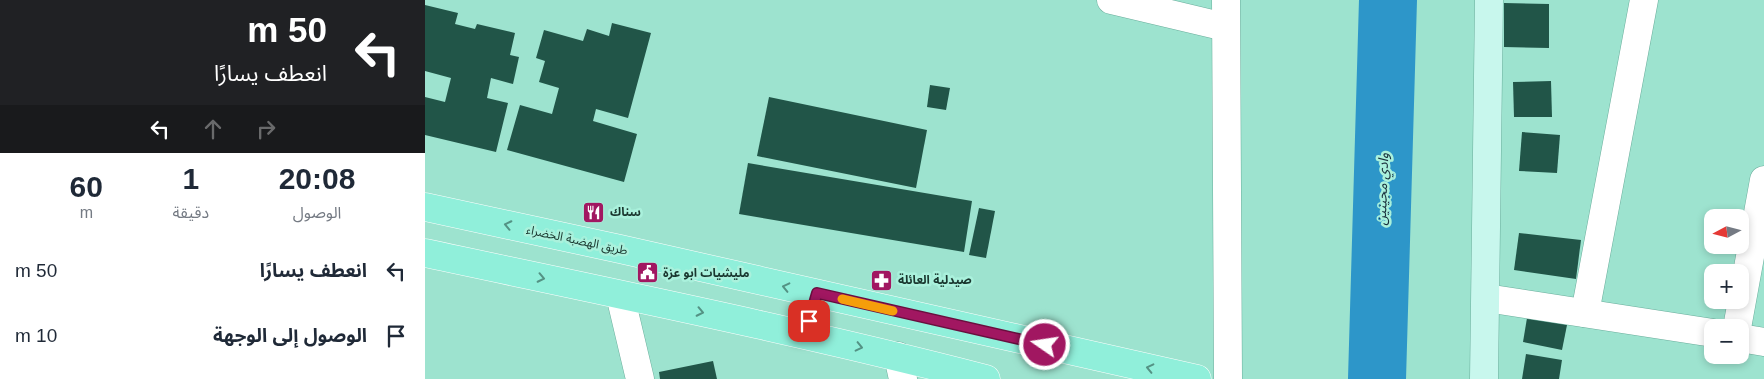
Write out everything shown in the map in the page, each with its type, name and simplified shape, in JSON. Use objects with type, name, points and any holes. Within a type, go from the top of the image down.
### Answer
[{"type":"main road","name":"طريق الهضبة الخضراء","points":[[425,207],[1197,379]]},
{"type":"main road","points":[[425,252],[806,335],[900,368],[986,379]]},
{"type":"main road","points":[[806,335],[817,293]]},
{"type":"street","points":[[1111,0],[1225,27]]},
{"type":"street","points":[[1226,0],[1228,379]]},
{"type":"street","points":[[1484,379],[1489,0]]},
{"type":"street","points":[[1585,313],[1644,0]]},
{"type":"street","points":[[1739,319],[1763,192]]},
{"type":"street","points":[[620,295],[640,379]]},
{"type":"street","points":[[1486,298],[1704,332]]},
{"type":"street","points":[[1749,340],[1764,342]]},
{"type":"building","points":[[1504,3],[1549,4],[1549,48],[1504,47]]},
{"type":"building","points":[[425,5],[458,13],[455,24],[475,29],[477,24],[515,33],[510,55],[519,57],[513,84],[491,78],[487,98],[508,103],[496,152],[425,135],[425,97],[445,102],[451,78],[425,71]]},
{"type":"building","points":[[612,23],[651,33],[628,118],[596,109],[593,121],[637,134],[624,182],[507,150],[520,105],[552,114],[559,88],[539,82],[545,61],[536,58],[544,30],[583,41],[587,29],[609,36]]},
{"type":"building","points":[[1551,81],[1552,117],[1514,117],[1513,82]]},
{"type":"building","points":[[930,85],[950,88],[946,110],[927,107]]},
{"type":"building","points":[[769,97],[927,130],[916,188],[757,156]]},
{"type":"building","points":[[1522,132],[1560,135],[1557,173],[1519,171]]},
{"type":"building","points":[[748,163],[972,201],[964,252],[739,214]]},
{"type":"building","points":[[979,208],[995,211],[986,258],[969,255]]},
{"type":"building","points":[[1519,233],[1581,240],[1576,279],[1514,270]]},
{"type":"building","points":[[1528,312],[1568,320],[1562,350],[1523,342]]},
{"type":"building","points":[[1526,354],[1562,360],[1559,379],[1522,379]]},
{"type":"building","points":[[713,361],[717,379],[660,379],[659,372]]},
{"type":"waterway","name":"وادي مجينين","points":[[1377,379],[1388,0]]},
{"type":"slow traffic","points":[[842,299],[893,311]]},
{"type":"place","name":"سناك","points":[[594,212]]},
{"type":"place","name":"مليشيات ابو عزة","points":[[647,273]]},
{"type":"place","name":"صيدلية العائلة","points":[[882,280]]},
{"type":"route","points":[[809,321],[817,293],[1045,345]]}]
